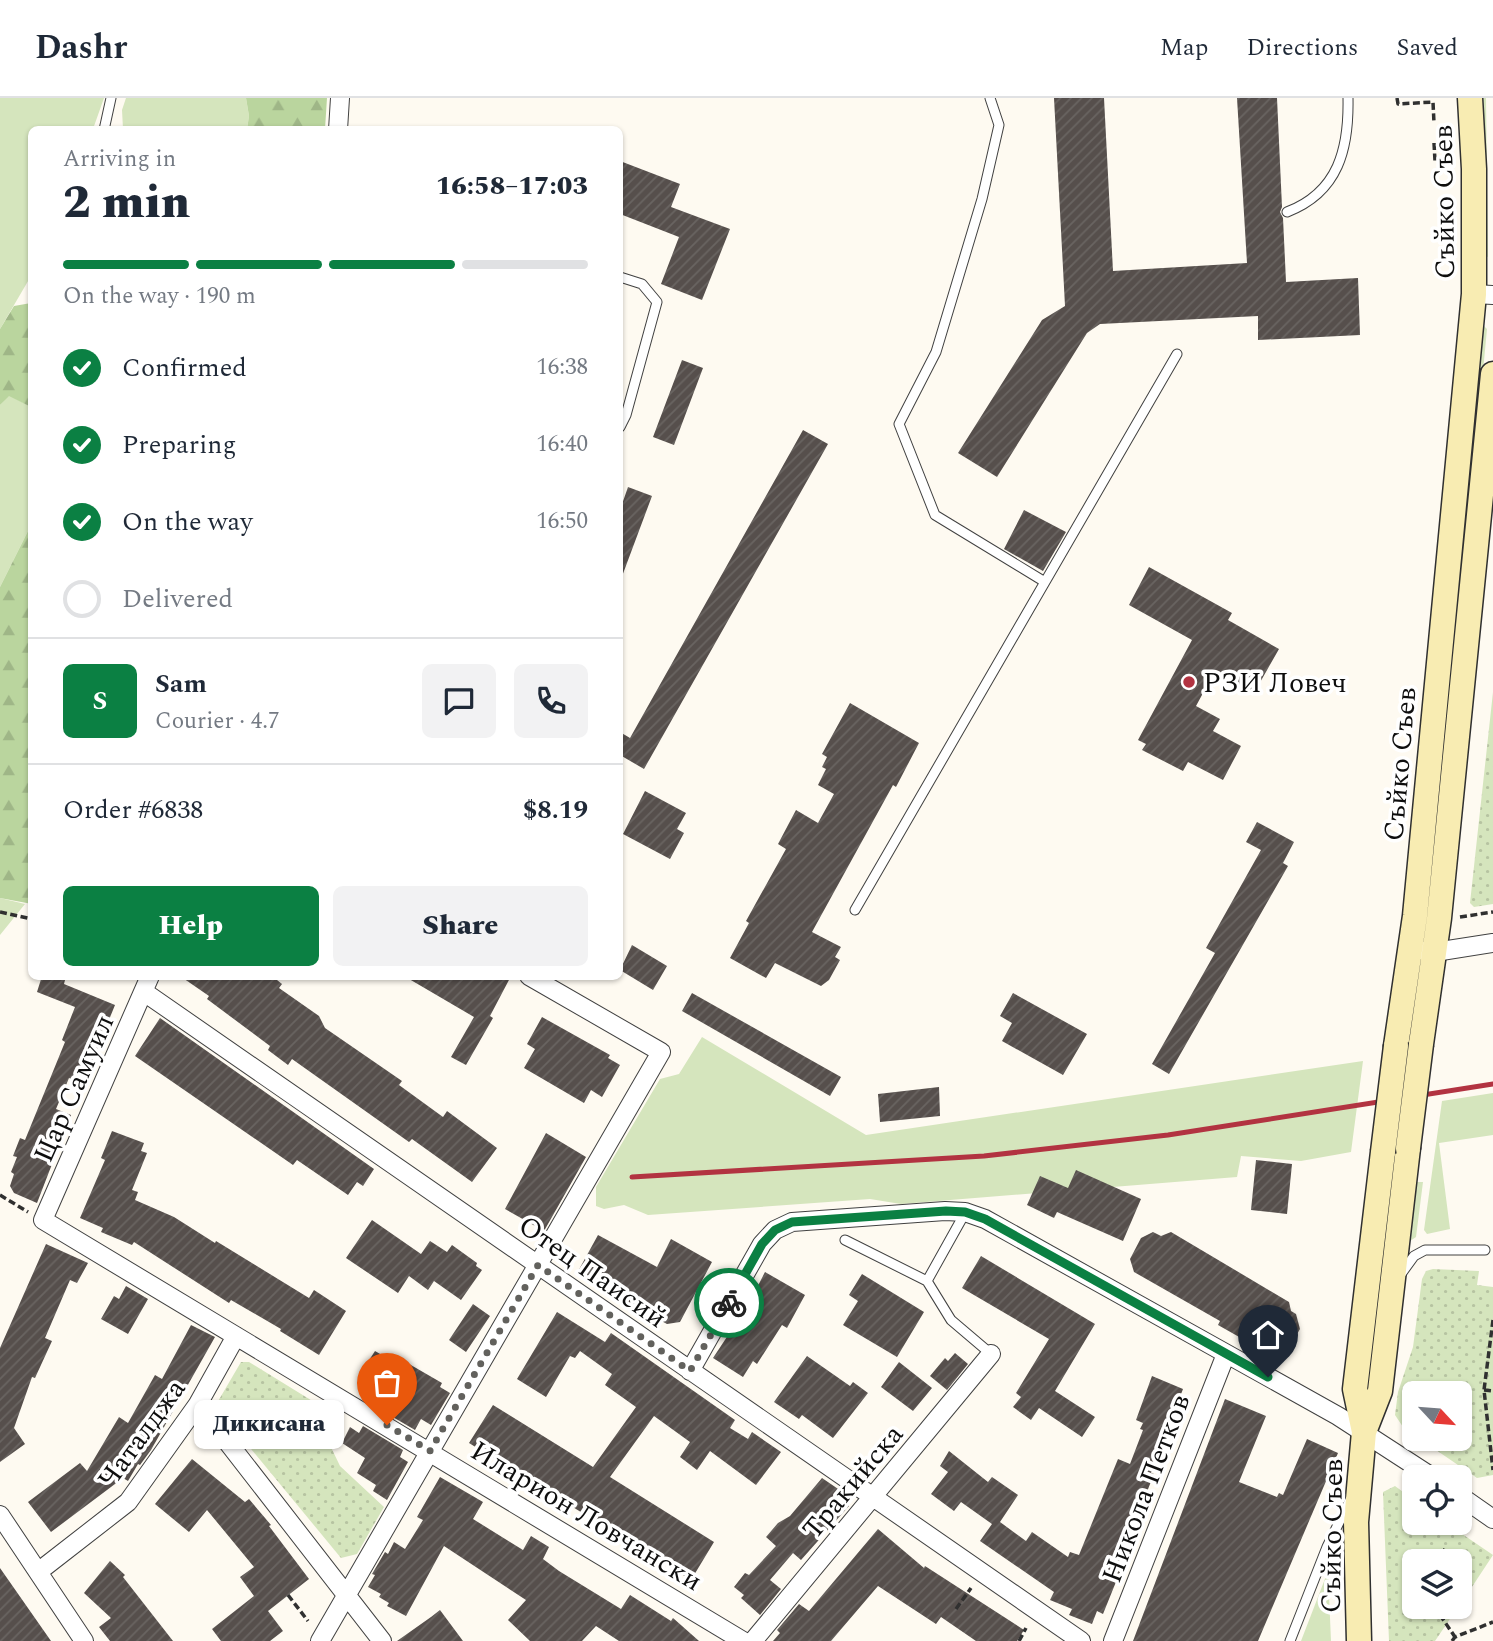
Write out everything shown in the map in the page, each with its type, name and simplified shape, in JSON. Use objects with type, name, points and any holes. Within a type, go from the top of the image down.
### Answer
[{"type":"street","points":[[338,126],[340,98]]},
{"type":"street","name":"Съйко Съев","points":[[1359,1641],[1356,1522],[1359,1479],[1364,1432],[1380,1391],[1421,1044],[1422,951],[1483,295],[1470,98]]},
{"type":"street","name":"Съйко Съев","points":[[1364,1432],[1355,1389],[1382,1152],[1396,1046],[1422,951],[1493,374]]},
{"type":"street","points":[[1422,951],[1493,943]]},
{"type":"street","points":[[318,1635],[347,1594],[661,1052],[537,980]]},
{"type":"street","name":"Цар Самуил","points":[[40,1219],[147,984]]},
{"type":"street","name":"Отец Паисий","points":[[147,984],[538,1265],[1081,1641]]},
{"type":"street","points":[[690,1371],[762,1244],[775,1230],[792,1222],[965,1212],[985,1219],[1226,1353],[1364,1432],[1414,1465]]},
{"type":"street","name":"Иларион Ловчански","points":[[40,1219],[743,1641]]},
{"type":"street","name":"Чаталджа","points":[[38,1572],[128,1502],[198,1404],[236,1336]]},
{"type":"street","name":"Никола Петков","points":[[1113,1641],[1226,1353]]},
{"type":"street","name":"Тракийска","points":[[753,1641],[991,1354]]},
{"type":"street","points":[[198,1404],[382,1641]]},
{"type":"street","points":[[1472,1504],[1493,1518]]},
{"type":"street","points":[[0,1515],[84,1641]]},
{"type":"lane","points":[[105,126],[111,98]]},
{"type":"lane","points":[[990,98],[999,125],[982,199],[936,352],[899,424],[935,515],[1045,582]]},
{"type":"lane","points":[[1287,212],[1301,207],[1324,187],[1340,162],[1349,130],[1348,98]]},
{"type":"lane","points":[[623,278],[642,284],[657,302],[623,421]]},
{"type":"lane","points":[[855,910],[1177,354]]},
{"type":"lane","points":[[927,1282],[965,1212]]},
{"type":"lane","points":[[845,1241],[927,1282],[951,1320],[991,1354]]},
{"type":"lane","points":[[1392,1287],[1410,1260],[1425,1250],[1485,1250]]},
{"type":"lane","points":[[1290,1641],[1327,1547],[1359,1479]]},
{"type":"path","points":[[1397,98],[1398,104],[1433,102],[1434,123]]},
{"type":"path","points":[[1434,143],[1435,161],[1455,160]]},
{"type":"path","points":[[0,912],[28,918]]},
{"type":"path","points":[[1451,919],[1493,912]]},
{"type":"path","points":[[0,1195],[40,1219]]},
{"type":"path","points":[[1493,1320],[1485,1390],[1493,1470]]},
{"type":"path","points":[[1485,1390],[1493,1391]]},
{"type":"path","points":[[956,1609],[975,1581]]},
{"type":"path","points":[[288,1595],[318,1635]]},
{"type":"path","points":[[1441,1619],[1453,1639],[1493,1622]]},
{"type":"path","points":[[1019,1641],[1027,1629]]},
{"type":"green space","points":[[0,98],[104,98],[94,126],[28,126],[28,281],[0,329]]},
{"type":"green space","points":[[126,98],[246,98],[249,116],[247,126],[123,126],[122,110]]},
{"type":"green space","points":[[246,98],[327,98],[325,126],[247,126]]},
{"type":"green space","points":[[1481,98],[1486,98],[1488,257],[1485,256]]},
{"type":"green space","points":[[28,304],[28,406],[9,396],[0,405],[0,329],[14,306]]},
{"type":"green space","points":[[1482,327],[1487,329],[1432,910],[1426,911]]},
{"type":"green space","points":[[9,395],[28,405],[28,531],[0,587],[0,405]]},
{"type":"green space","points":[[28,531],[28,903],[0,898],[0,587]]},
{"type":"green space","points":[[1493,692],[1493,904],[1474,907],[1470,903]]},
{"type":"green space","points":[[0,898],[25,904],[0,935]]},
{"type":"green space","points":[[702,1037],[866,1135],[1363,1061],[1351,1152],[1301,1161],[1241,1156],[1237,1177],[901,1204],[870,1199],[648,1215],[624,1205],[604,1209],[596,1206],[596,1187],[660,1079],[679,1074]]},
{"type":"green space","points":[[1493,1093],[1493,1135],[1439,1143],[1450,1229],[1427,1234],[1424,1230],[1442,1101]]},
{"type":"green space","points":[[1417,1182],[1423,1182],[1416,1237],[1410,1241]]},
{"type":"green space","points":[[1426,1271],[1479,1271],[1477,1285],[1493,1287],[1493,1475],[1477,1478],[1472,1475],[1472,1465],[1458,1465],[1438,1451],[1472,1451],[1472,1381],[1402,1381],[1402,1426],[1395,1415],[1398,1392],[1413,1347],[1422,1279]]},
{"type":"green space","points":[[241,1362],[249,1362],[340,1418],[328,1441],[340,1466],[384,1507],[357,1554],[341,1558],[219,1410],[217,1403]]},
{"type":"green space","points":[[1395,1486],[1402,1491],[1402,1535],[1464,1535],[1493,1555],[1472,1587],[1472,1549],[1402,1549],[1402,1619],[1450,1619],[1435,1641],[1389,1641],[1383,1492]]},
{"type":"green space","points":[[1328,1571],[1331,1641],[1301,1641]]},
{"type":"building","points":[[1054,98],[1104,98],[1113,271],[1247,263],[1237,98],[1277,98],[1282,207],[1280,212],[1283,218],[1286,282],[1358,278],[1360,335],[1258,340],[1258,316],[1100,324],[1087,333],[997,477],[958,453],[1042,320],[1065,306]]},
{"type":"building","points":[[623,162],[680,184],[671,207],[730,229],[702,300],[661,284],[679,237],[623,215]]},
{"type":"building","points":[[682,360],[703,368],[674,445],[653,437]]},
{"type":"building","points":[[803,430],[828,444],[644,769],[623,757],[623,734],[630,738]]},
{"type":"building","points":[[628,487],[652,496],[623,574],[623,501]]},
{"type":"building","points":[[1024,510],[1066,532],[1043,571],[1004,549]]},
{"type":"building","name":"РЗИ Ловеч","points":[[1149,567],[1232,613],[1228,620],[1279,649],[1254,693],[1215,671],[1196,706],[1220,719],[1213,731],[1241,746],[1223,780],[1188,762],[1183,771],[1142,750],[1146,744],[1138,740],[1192,640],[1129,605]]},
{"type":"building","points":[[850,703],[919,743],[812,932],[841,947],[835,957],[840,960],[829,980],[821,986],[775,963],[766,978],[730,958],[749,923],[746,921],[786,849],[778,844],[796,810],[818,823],[834,794],[818,785],[826,769],[822,767],[827,757],[822,754]]},
{"type":"building","points":[[645,791],[686,813],[677,829],[684,833],[670,859],[623,834]]},
{"type":"building","points":[[1257,822],[1294,842],[1283,863],[1288,866],[1169,1074],[1152,1064],[1215,953],[1206,948],[1261,850],[1246,842]]},
{"type":"building","points":[[632,945],[667,966],[653,990],[623,972],[623,964]]},
{"type":"building","points":[[41,980],[65,980],[64,984],[115,1005],[83,1084],[69,1078],[56,1109],[71,1115],[37,1203],[14,1193],[10,1186],[14,1174],[11,1172],[17,1157],[13,1156],[20,1138],[25,1140],[65,1042],[62,1040],[75,1007],[37,992]]},
{"type":"building","points":[[186,980],[277,980],[282,984],[279,988],[319,1016],[325,1028],[402,1081],[399,1085],[443,1117],[447,1111],[497,1148],[472,1182],[412,1139],[409,1142],[292,1059],[288,1065],[268,1050],[270,1046],[207,999],[209,996]]},
{"type":"building","points":[[411,980],[509,980],[490,1016],[493,1018],[466,1065],[451,1057],[474,1017]]},
{"type":"building","points":[[692,993],[841,1077],[830,1096],[682,1011]]},
{"type":"building","points":[[1013,993],[1087,1034],[1063,1075],[1002,1041],[1012,1023],[1000,1016]]},
{"type":"building","points":[[542,1017],[610,1055],[608,1058],[620,1065],[602,1097],[591,1090],[584,1103],[524,1068],[535,1049],[527,1044]]},
{"type":"building","points":[[160,1018],[374,1169],[363,1186],[357,1182],[348,1195],[297,1160],[293,1165],[135,1056]]},
{"type":"building","points":[[939,1087],[940,1116],[880,1122],[878,1094]]},
{"type":"building","points":[[112,1131],[144,1143],[141,1151],[147,1153],[132,1190],[138,1192],[135,1200],[174,1217],[309,1298],[314,1290],[346,1311],[319,1355],[231,1300],[229,1303],[134,1242],[132,1245],[101,1232],[103,1228],[80,1218],[105,1160],[101,1158]]},
{"type":"building","points":[[546,1133],[586,1157],[544,1231],[505,1209]]},
{"type":"building","points":[[1256,1160],[1292,1164],[1287,1214],[1251,1210]]},
{"type":"building","points":[[1076,1170],[1141,1199],[1123,1241],[1057,1212],[1054,1218],[1027,1205],[1040,1176],[1068,1188]]},
{"type":"building","points":[[372,1220],[421,1254],[430,1241],[447,1252],[452,1245],[477,1263],[476,1266],[482,1270],[461,1300],[434,1281],[428,1290],[409,1276],[398,1293],[346,1258]]},
{"type":"building","points":[[1153,1232],[1161,1236],[1171,1232],[1289,1302],[1300,1329],[1287,1351],[1271,1355],[1218,1325],[1220,1321],[1134,1272],[1130,1259],[1141,1238]]},
{"type":"building","points":[[598,1235],[657,1267],[671,1239],[712,1262],[680,1322],[667,1324],[576,1275]]},
{"type":"building","points":[[46,1244],[88,1263],[77,1283],[70,1280],[45,1338],[52,1341],[35,1378],[32,1377],[14,1428],[25,1444],[0,1462],[0,1348]]},
{"type":"building","points":[[981,1256],[1095,1324],[1055,1391],[1095,1417],[1082,1437],[1039,1408],[1031,1420],[1013,1407],[1021,1397],[1016,1393],[1049,1339],[962,1288]]},
{"type":"building","points":[[765,1272],[805,1295],[787,1328],[782,1325],[757,1364],[753,1361],[743,1377],[713,1358],[748,1305]]},
{"type":"building","points":[[862,1274],[924,1312],[897,1357],[843,1325],[858,1301],[849,1295]]},
{"type":"building","points":[[126,1286],[148,1299],[128,1334],[101,1319],[114,1296],[119,1299]]},
{"type":"building","points":[[473,1304],[490,1316],[466,1352],[449,1340]]},
{"type":"building","points":[[557,1312],[605,1342],[611,1333],[735,1420],[730,1428],[748,1439],[752,1432],[781,1452],[756,1485],[710,1451],[697,1470],[680,1457],[690,1442],[654,1416],[610,1477],[714,1542],[691,1580],[469,1443],[493,1405],[593,1467],[636,1407],[605,1385],[612,1374],[580,1351],[575,1358],[570,1356],[546,1397],[517,1379]]},
{"type":"building","points":[[191,1325],[215,1337],[151,1450],[128,1481],[123,1478],[51,1532],[28,1502],[80,1463],[87,1471],[119,1417],[128,1423],[155,1375],[162,1379]]},
{"type":"building","points":[[375,1351],[394,1362],[397,1357],[442,1383],[440,1387],[450,1393],[431,1425],[421,1419],[415,1430],[374,1406],[377,1402],[365,1395],[376,1375],[364,1368]]},
{"type":"building","points":[[955,1353],[968,1364],[947,1390],[930,1376],[945,1358],[948,1361]]},
{"type":"building","points":[[807,1356],[850,1386],[853,1382],[868,1393],[833,1438],[802,1415],[799,1419],[774,1402]]},
{"type":"building","points":[[899,1362],[932,1388],[913,1411],[881,1387]]},
{"type":"building","points":[[1152,1376],[1183,1389],[1151,1473],[1154,1474],[1116,1570],[1120,1572],[1103,1614],[1097,1611],[1092,1624],[1069,1615],[1072,1609],[1050,1600],[1054,1592],[980,1541],[992,1524],[961,1502],[954,1511],[931,1494],[948,1472],[940,1466],[949,1451],[988,1482],[992,1477],[1018,1495],[1000,1522],[1026,1541],[1032,1532],[1068,1557],[1070,1552],[1079,1555],[1118,1459],[1130,1464],[1143,1430],[1140,1429],[1143,1423],[1136,1420]]},
{"type":"building","points":[[1225,1399],[1266,1416],[1239,1482],[1277,1497],[1279,1493],[1283,1495],[1307,1439],[1338,1453],[1258,1641],[1133,1641]]},
{"type":"building","points":[[363,1426],[403,1450],[400,1457],[408,1462],[387,1500],[373,1491],[376,1485],[357,1473],[365,1458],[342,1443],[350,1427],[359,1433]]},
{"type":"building","points":[[192,1459],[245,1502],[249,1499],[309,1579],[268,1611],[283,1631],[270,1641],[221,1641],[212,1629],[254,1596],[240,1577],[254,1567],[207,1510],[189,1532],[155,1504]]},
{"type":"building","points":[[440,1477],[483,1502],[473,1519],[523,1550],[531,1536],[549,1547],[543,1559],[559,1571],[621,1609],[630,1595],[671,1621],[673,1618],[699,1641],[619,1641],[596,1626],[582,1641],[530,1641],[508,1620],[526,1600],[444,1546],[406,1616],[387,1606],[389,1603],[379,1597],[381,1594],[368,1587],[375,1575],[372,1574],[394,1542],[405,1549],[423,1520],[417,1517]]},
{"type":"building","points":[[822,1478],[847,1495],[849,1506],[801,1560],[793,1553],[770,1580],[781,1589],[760,1615],[741,1598],[744,1595],[734,1587],[745,1573],[749,1575],[776,1546],[766,1537],[778,1523],[790,1516]]},
{"type":"building","points":[[878,1529],[924,1568],[925,1566],[1024,1630],[1017,1641],[976,1641],[941,1617],[936,1624],[878,1586],[831,1641],[773,1641],[780,1633],[777,1630],[799,1604],[809,1611]]},
{"type":"building","points":[[110,1561],[125,1575],[123,1577],[173,1641],[110,1641],[99,1627],[111,1618],[84,1593]]},
{"type":"building","points":[[0,1568],[51,1641],[0,1641]]},
{"type":"building","points":[[440,1610],[463,1641],[397,1641],[431,1617]]},
{"type":"railway","points":[[632,1177],[984,1156],[1168,1135],[1493,1084]]},
{"type":"way so far","points":[[387,1425],[430,1451],[538,1265],[690,1371],[729,1303]]},
{"type":"place","name":"РЗИ Ловеч","points":[[1189,682]]},
{"type":"place","name":"Дикисана","points":[[387,1425]]},
{"type":"route","points":[[729,1303],[762,1244],[775,1230],[792,1222],[965,1212],[985,1219],[1268,1377]]}]
